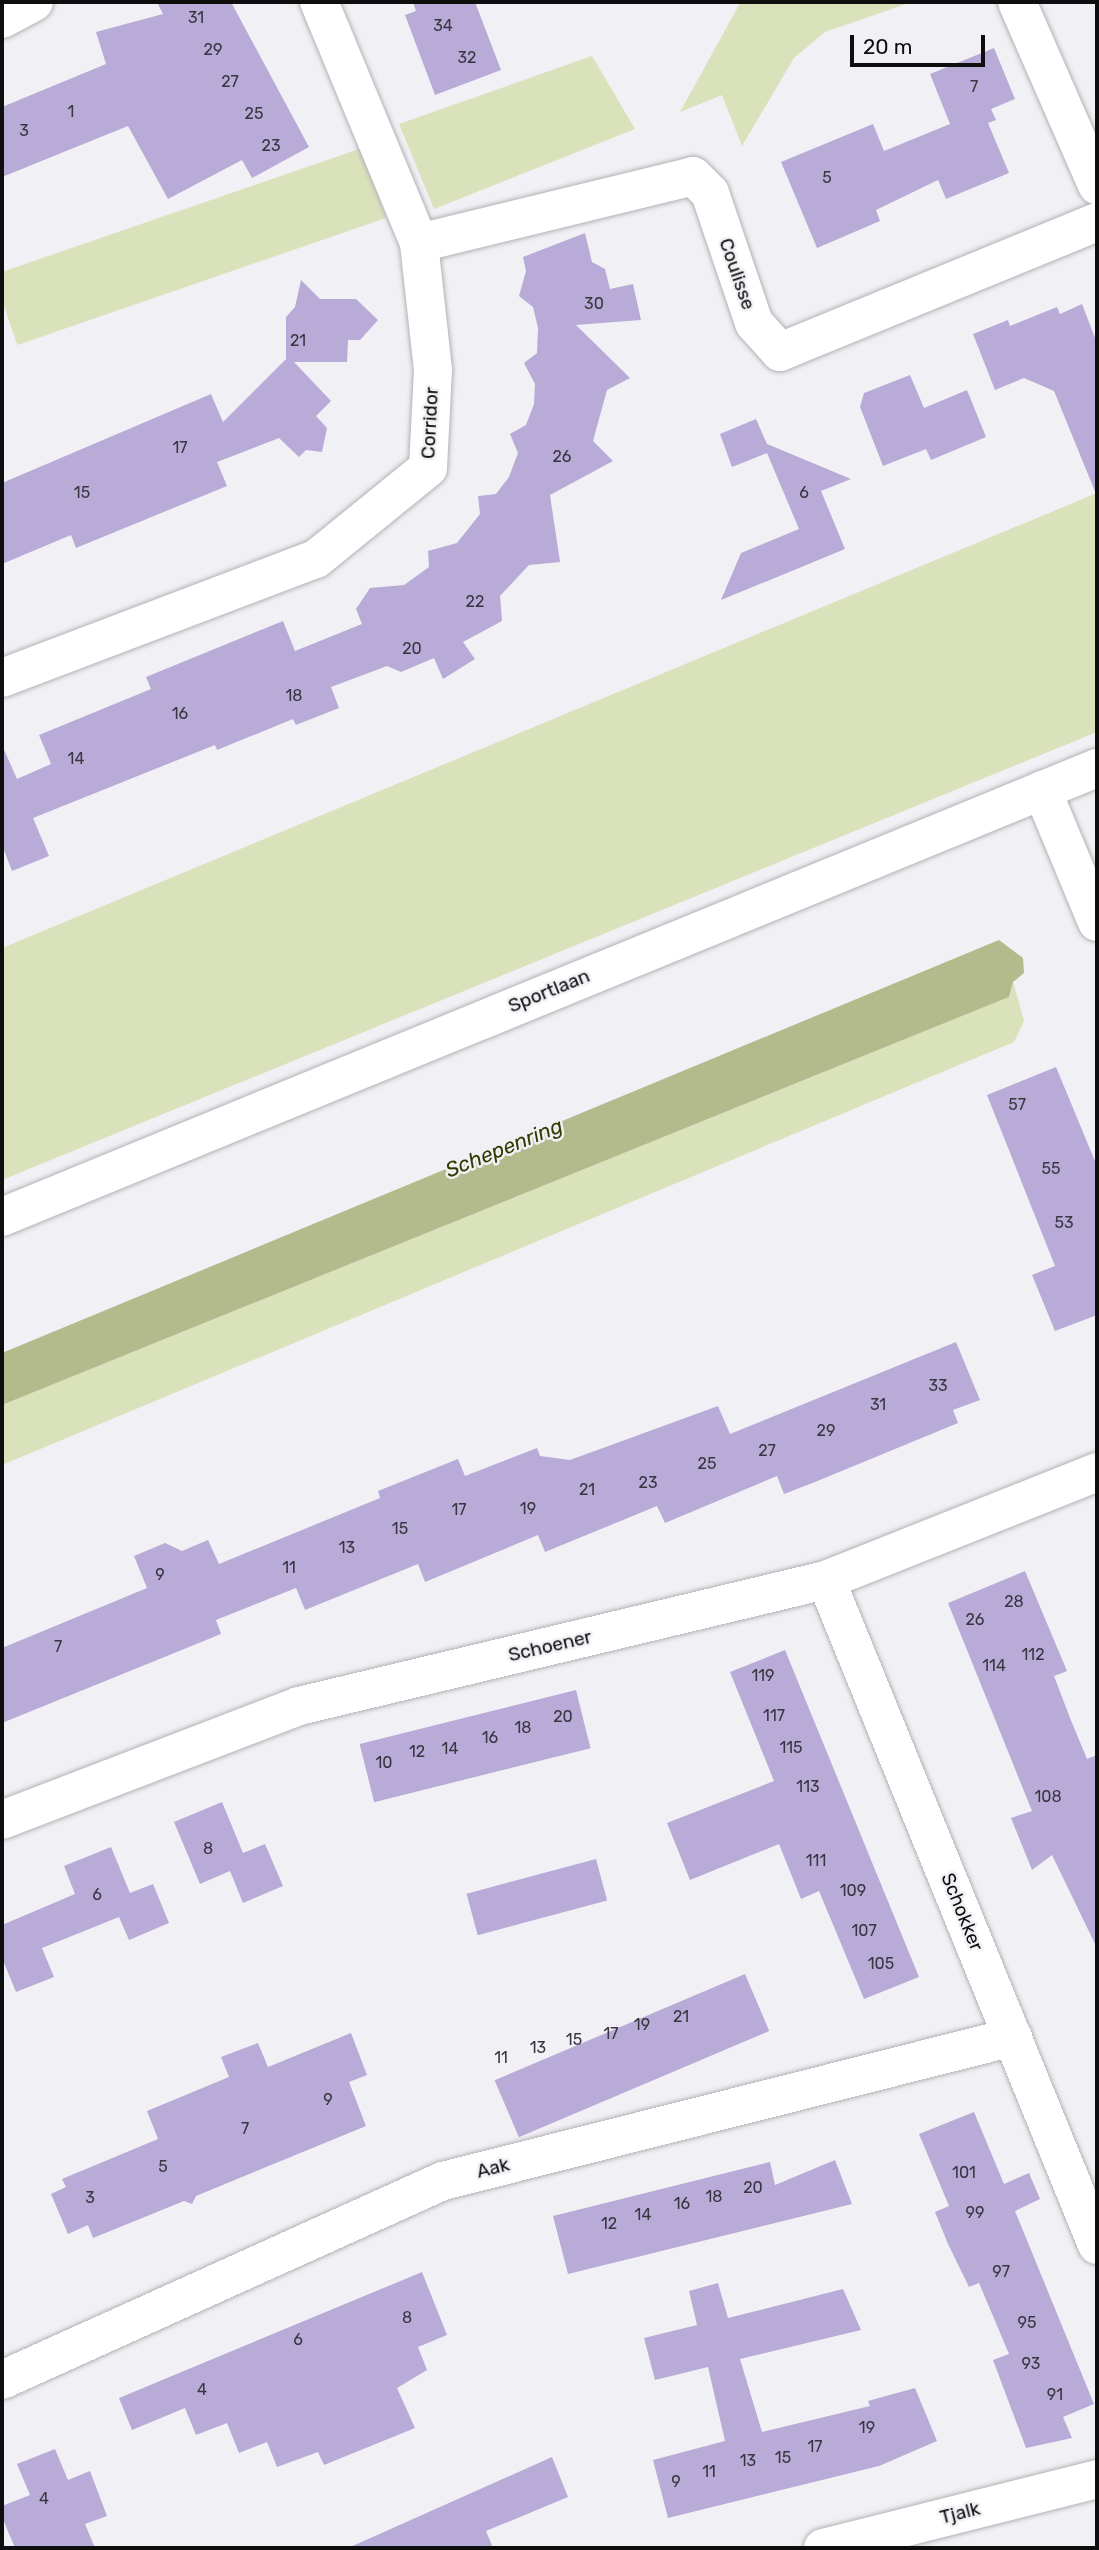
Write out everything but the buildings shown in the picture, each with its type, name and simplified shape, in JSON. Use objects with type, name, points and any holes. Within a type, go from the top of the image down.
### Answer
[{"type":"street","points":[[2,19],[34,2]]},
{"type":"street","name":"Corridor","points":[[2,678],[316,559],[428,468],[433,370],[419,243],[319,2]]},
{"type":"street","points":[[1017,2],[1097,185]]},
{"type":"street","name":"Coulisse","points":[[419,243],[693,176],[710,192],[754,323],[780,352],[1097,222]]},
{"type":"street","name":"Sportlaan","points":[[2,1217],[1097,768]]},
{"type":"street","points":[[1042,790],[1097,922]]},
{"type":"street","name":"Schoener","points":[[2,1820],[299,1706],[826,1580],[1097,1472]]},
{"type":"street","name":"Schokker","points":[[826,1580],[1097,2245]]},
{"type":"street","name":"Aak","points":[[2,2380],[443,2181],[1013,2037]]},
{"type":"street","name":"Tjalk","points":[[822,2548],[1097,2479]]},
{"type":"shaded area","points":[[912,2],[825,32],[794,58],[742,146],[722,95],[680,112],[740,3]]},
{"type":"shaded area","points":[[592,56],[635,129],[434,209],[399,124]]},
{"type":"shaded area","points":[[362,148],[386,218],[17,345],[2,300],[2,272]]},
{"type":"shaded area","points":[[1097,493],[1097,732],[2,1180],[2,948]]},
{"type":"shaded area","points":[[1013,981],[1024,1021],[1014,1042],[2,1465],[2,1405],[1009,997]]},
{"type":"water","name":"Schepenring","points":[[999,940],[1023,958],[1024,973],[1013,982],[1009,997],[2,1405],[2,1353]]}]
